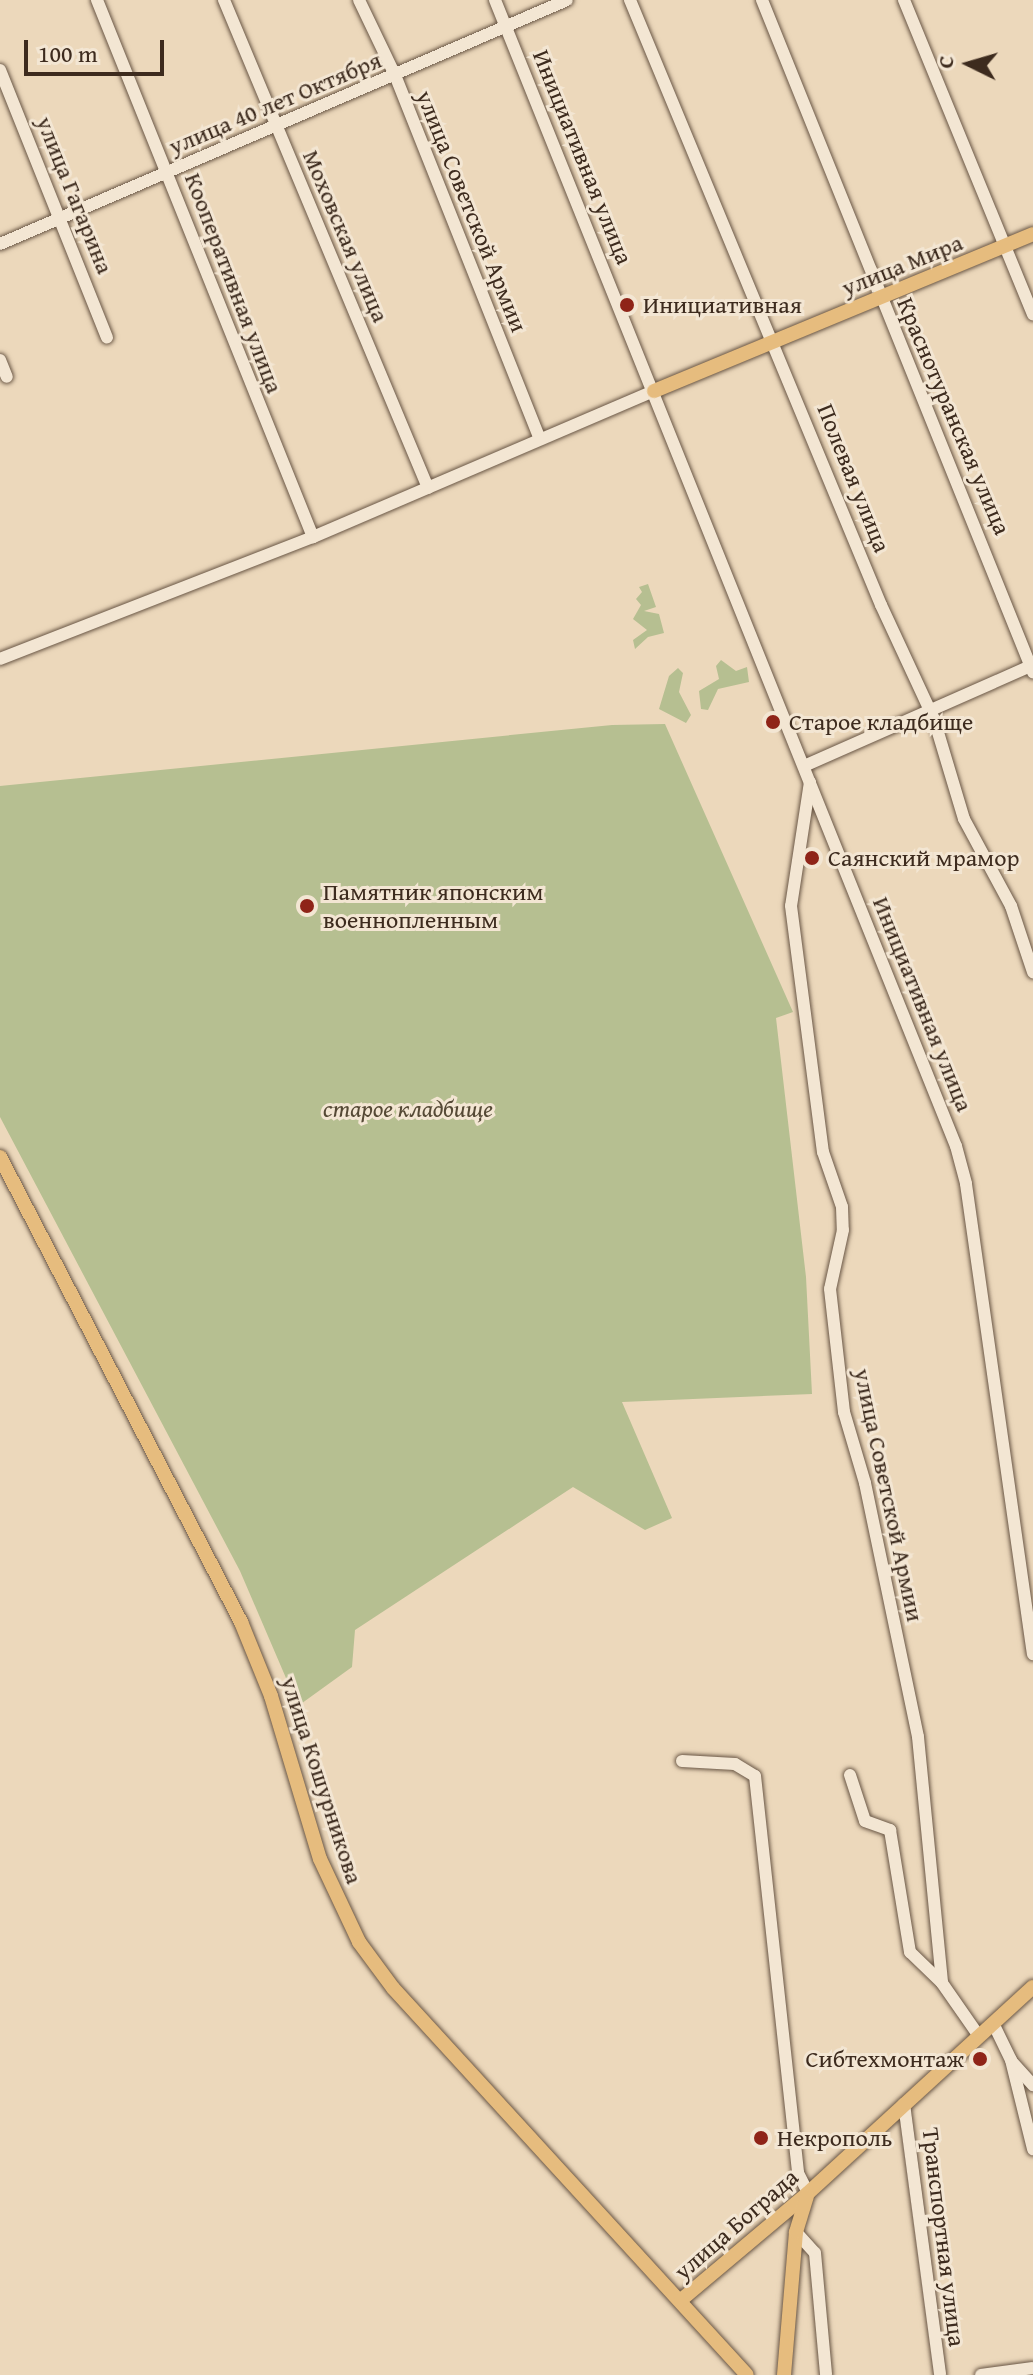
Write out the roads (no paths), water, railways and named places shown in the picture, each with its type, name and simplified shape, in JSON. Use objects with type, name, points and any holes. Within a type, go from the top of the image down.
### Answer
[{"type":"main road","name":"улица Мира","points":[[654,391],[1033,234]]},
{"type":"main road","name":"улица Кошурникова","points":[[0,1157],[241,1622],[271,1696],[320,1859],[359,1942],[393,1988],[747,2375]]},
{"type":"main road","name":"улица Бограда","points":[[681,2300],[808,2193],[1033,1987]]},
{"type":"main road","points":[[784,2375],[796,2232],[808,2193]]},
{"type":"street","name":"Кооперативная улица","points":[[97,0],[313,537]]},
{"type":"street","name":"Моховская улица","points":[[224,0],[428,488]]},
{"type":"street","name":"улица Советской Армии","points":[[359,0],[395,75],[540,439]]},
{"type":"street","name":"Инициативная улица","points":[[495,0],[912,1030],[966,1184],[1033,1654]]},
{"type":"street","name":"улица 40 лет Октября","points":[[0,244],[567,0]]},
{"type":"street","name":"Полевая улица","points":[[630,0],[928,710],[964,819],[1011,906],[1033,972]]},
{"type":"street","name":"Краснотуранская улица","points":[[762,0],[1032,668]]},
{"type":"street","points":[[904,0],[1033,315]]},
{"type":"street","name":"улица Гагарина","points":[[0,70],[107,337]]},
{"type":"street","points":[[0,360],[7,377]]},
{"type":"street","points":[[0,659],[313,537],[654,391]]},
{"type":"street","points":[[804,766],[928,710],[1032,668]]},
{"type":"street","name":"улица Советской Армии","points":[[810,782],[791,906],[823,1152],[842,1207],[843,1230],[830,1289],[832,1318],[851,1446],[865,1483],[918,1737],[942,1983]]},
{"type":"street","points":[[682,1761],[735,1764],[755,1776],[798,2173],[808,2193]]},
{"type":"street","name":"улица Советской Армии","points":[[850,1775],[865,1821],[890,1830],[910,1952],[942,1983],[979,2036]]},
{"type":"street","points":[[993,2023],[1011,2060],[1033,2149]]},
{"type":"street","points":[[1011,2060],[1033,2085]]},
{"type":"street","name":"Транспортная улица","points":[[904,2104],[940,2375]]},
{"type":"street","points":[[796,2232],[815,2253],[826,2375]]},
{"type":"street","points":[[981,2375],[1033,2368]]},
{"type":"place","name":"Инициативная","points":[[627,305]]},
{"type":"place","name":"Старое кладбище","points":[[773,722]]},
{"type":"place","name":"Саянский мрамор","points":[[812,858]]},
{"type":"place","name":"Памятник японским военнопленным","points":[[307,906]]},
{"type":"place","name":"Сибтехмонтаж","points":[[980,2059]]},
{"type":"place","name":"Некрополь","points":[[761,2138]]},
{"type":"park label","name":"старое кладбище","points":[[408,1109]]}]
